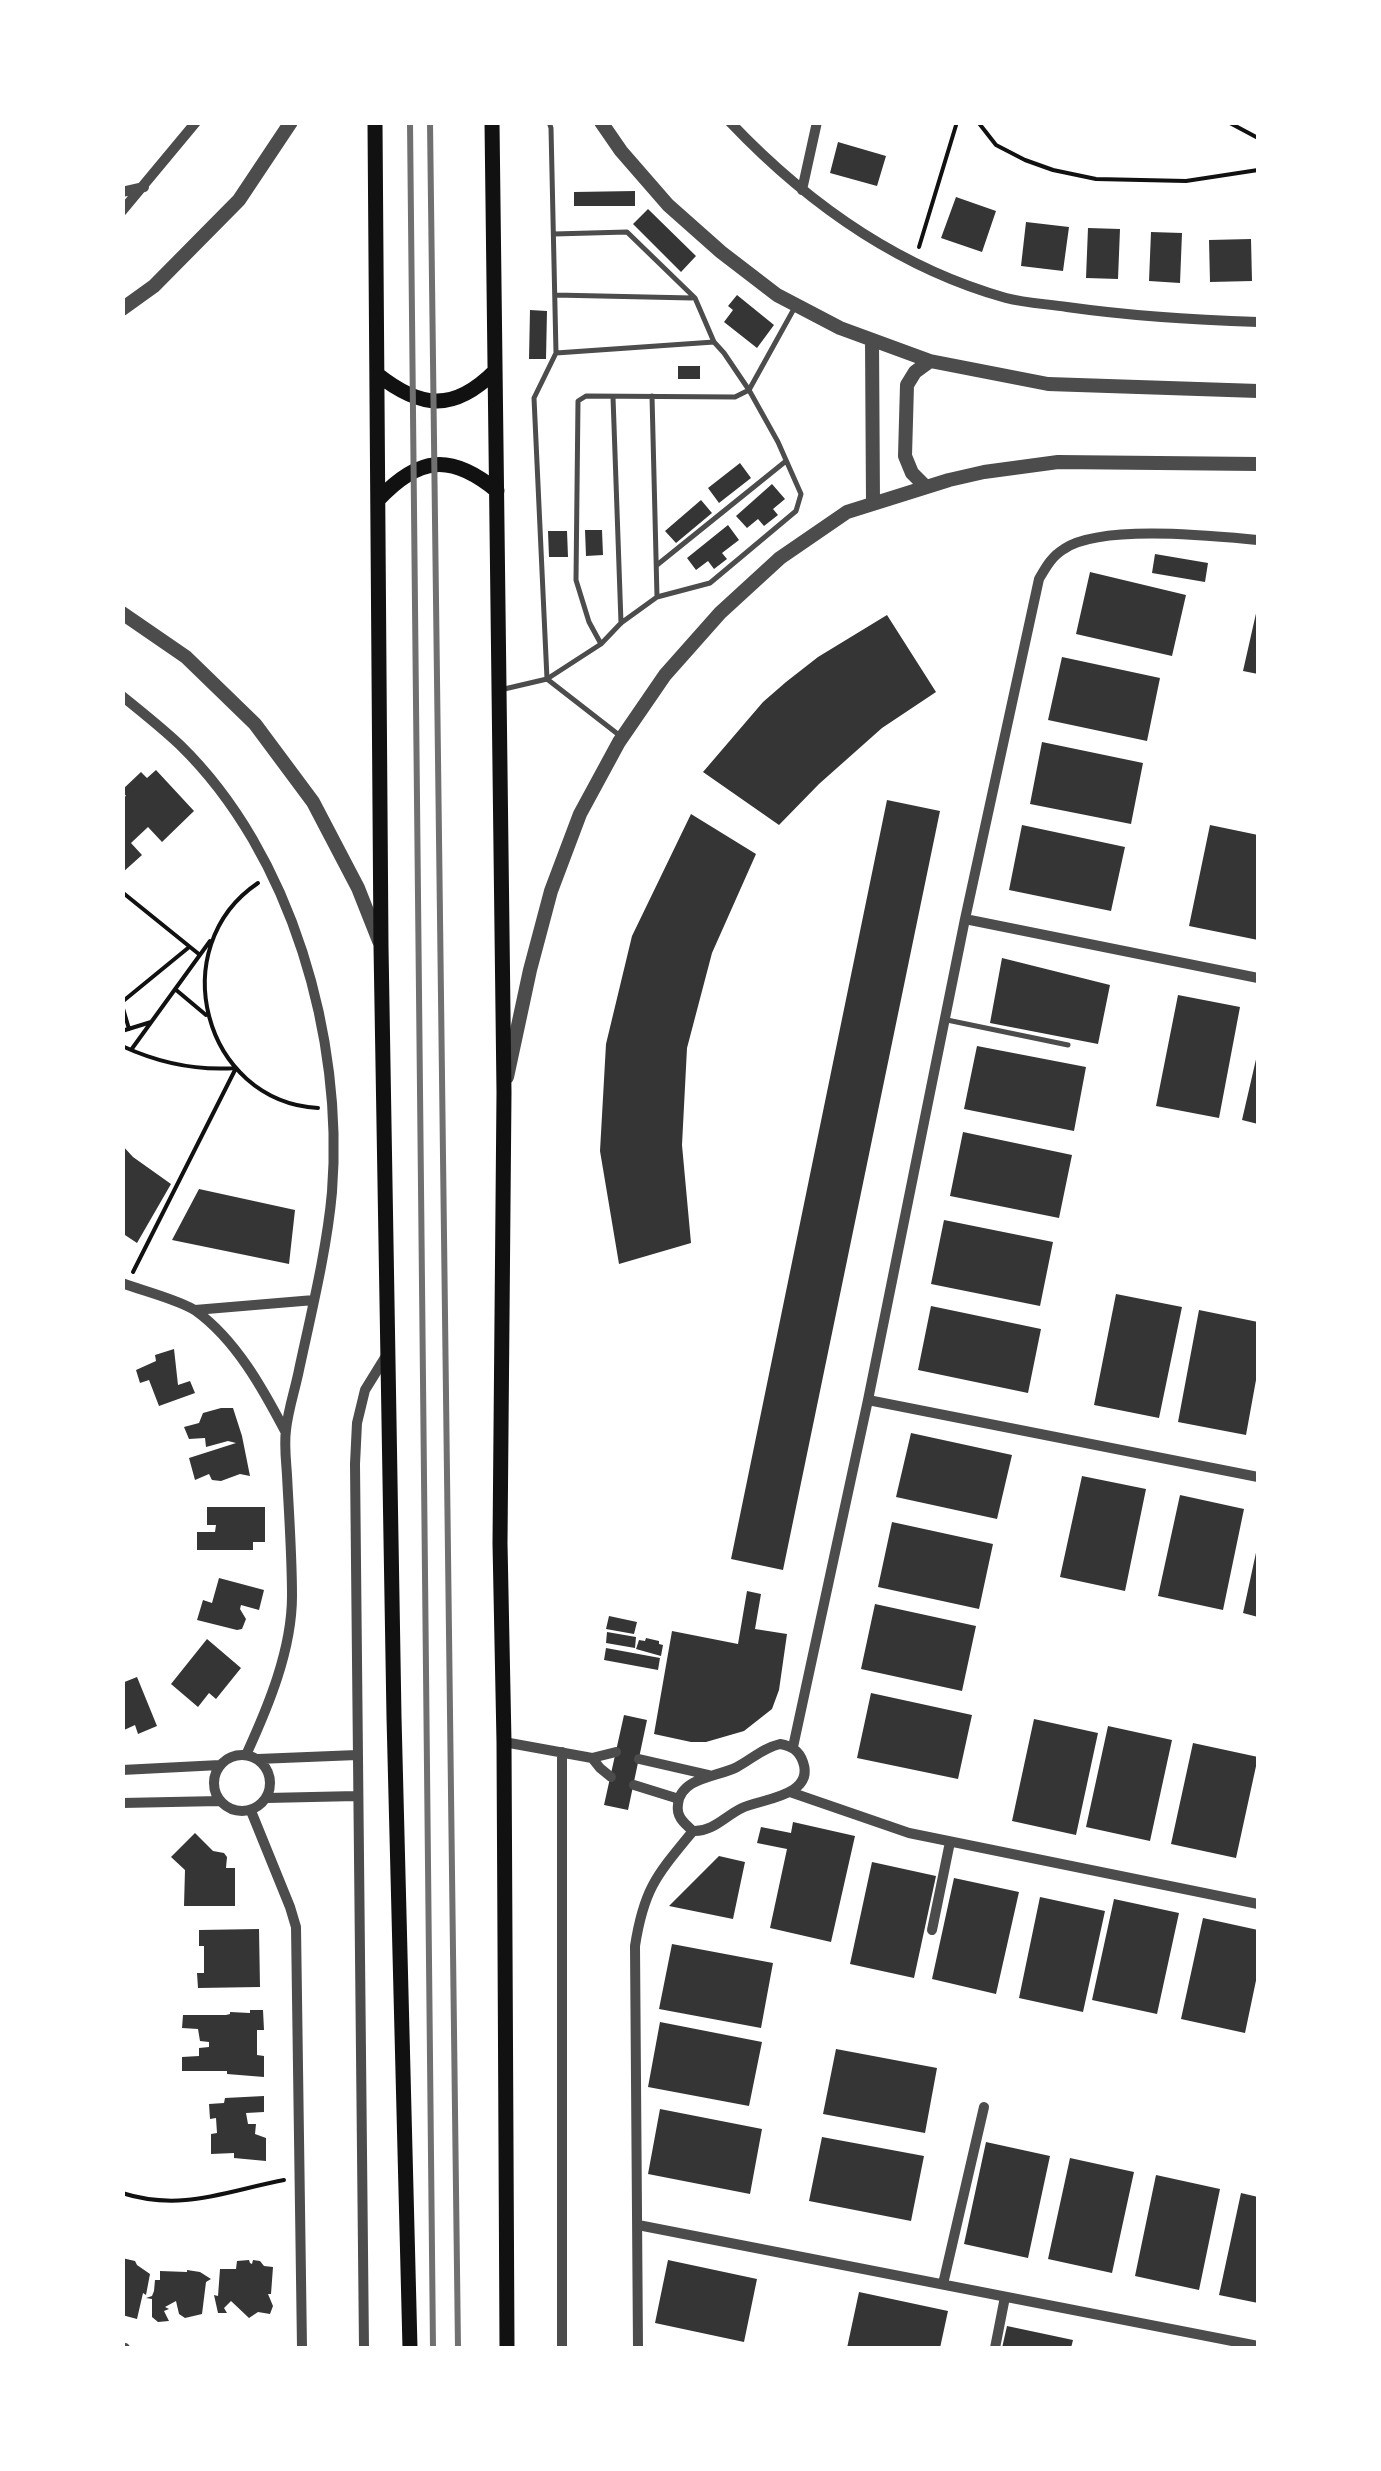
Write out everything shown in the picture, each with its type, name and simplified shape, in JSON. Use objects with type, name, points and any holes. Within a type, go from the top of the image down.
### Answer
[{"type":"main road","points":[[376,122],[381,946],[410,2348]]},
{"type":"main road","points":[[492,122],[504,1092],[500,1543],[507,2348]]},
{"type":"main road","points":[[377,374],[408,396],[442,402],[473,391],[495,371]]},
{"type":"main road","points":[[378,500],[404,475],[424,466],[442,464],[475,473],[497,491]]},
{"type":"street","points":[[122,212],[196,122]]},
{"type":"street","points":[[122,309],[154,286],[239,200],[291,122]]},
{"type":"street","points":[[601,122],[668,205],[721,252],[776,295],[840,328],[930,361],[1048,384],[1258,391]]},
{"type":"street","points":[[730,122],[802,190],[862,234],[927,270],[1008,298],[1131,314],[1258,322]]},
{"type":"street","points":[[802,190],[817,122]]},
{"type":"street","points":[[122,192],[145,186]]},
{"type":"street","points":[[872,340],[874,502]]},
{"type":"street","points":[[926,488],[912,474],[904,456],[907,385],[914,372],[930,361]]},
{"type":"street","points":[[504,1092],[551,891],[580,814],[622,737],[666,675],[720,613],[780,558],[847,512],[984,472],[1058,462],[1258,464]]},
{"type":"street","points":[[793,1747],[1039,579],[1051,560],[1066,547],[1090,539],[1169,535],[1258,540]]},
{"type":"street","points":[[122,613],[186,657],[256,724],[313,802],[358,888],[381,946]]},
{"type":"street","points":[[122,696],[181,746],[226,800],[263,859],[314,989],[328,1056],[333,1109],[332,1194],[285,1432],[292,1601],[284,1654],[251,1757]]},
{"type":"street","points":[[965,919],[1258,978]]},
{"type":"street","points":[[124,1284],[194,1310],[242,1359],[262,1386],[285,1432]]},
{"type":"street","points":[[194,1310],[314,1300]]},
{"type":"street","points":[[364,2348],[355,1464],[357,1423],[365,1390],[389,1351]]},
{"type":"street","points":[[868,1400],[1258,1478]]},
{"type":"street","points":[[504,1742],[592,1758],[616,1752]]},
{"type":"street","points":[[767,1747],[793,1747],[802,1757],[804,1774],[790,1792],[746,1806],[709,1830],[693,1830],[679,1816],[678,1799],[685,1788],[734,1770],[767,1747]]},
{"type":"street","points":[[562,1752],[562,2348]]},
{"type":"street","points":[[251,1757],[270,1776],[266,1798],[251,1811],[231,1810],[220,1801],[214,1783],[220,1765],[229,1758],[251,1757],[357,1756]]},
{"type":"street","points":[[592,1758],[611,1777]]},
{"type":"street","points":[[639,1759],[714,1777]]},
{"type":"street","points":[[122,1770],[220,1765]]},
{"type":"street","points":[[634,1785],[678,1799]]},
{"type":"street","points":[[790,1792],[909,1833],[1258,1904]]},
{"type":"street","points":[[266,1798],[357,1796]]},
{"type":"street","points":[[122,1802],[220,1801]]},
{"type":"street","points":[[251,1811],[296,1927],[302,2348]]},
{"type":"street","points":[[638,2348],[635,1946],[646,1896],[654,1879],[693,1830]]},
{"type":"street","points":[[932,1930],[950,1842]]},
{"type":"street","points":[[944,2284],[984,2108]]},
{"type":"street","points":[[638,2225],[1258,2346]]},
{"type":"street","points":[[995,2348],[1006,2297]]},
{"type":"lane","points":[[546,679],[534,398],[556,353],[549,122]]},
{"type":"lane","points":[[499,690],[546,679],[601,644],[621,623],[657,597],[710,583],[796,511],[801,494],[749,390],[714,342],[695,298],[626,232],[554,234]]},
{"type":"lane","points":[[555,295],[695,298]]},
{"type":"lane","points":[[601,644],[589,622],[576,580],[578,401],[586,396],[734,397],[749,390],[796,305]]},
{"type":"lane","points":[[556,353],[714,342]]},
{"type":"lane","points":[[613,396],[621,623]]},
{"type":"lane","points":[[652,396],[657,597]]},
{"type":"lane","points":[[657,566],[786,460]]},
{"type":"lane","points":[[546,679],[622,737]]},
{"type":"lane","points":[[944,1019],[1068,1044]]},
{"type":"path","points":[[915,263],[956,122]]},
{"type":"path","points":[[978,122],[996,145],[1025,160],[1096,179],[1186,181],[1258,170]]},
{"type":"path","points":[[1228,122],[1258,138]]},
{"type":"path","points":[[131,1050],[228,910],[247,890],[270,875]]},
{"type":"path","points":[[122,892],[200,955]]},
{"type":"path","points":[[214,935],[206,961],[204,989],[208,1016],[219,1044],[236,1068],[280,1100],[333,1109]]},
{"type":"path","points":[[151,1022],[126,1030],[122,1003],[190,947]]},
{"type":"path","points":[[175,990],[208,1016]]},
{"type":"path","points":[[122,1046],[153,1059],[196,1068],[236,1068]]},
{"type":"path","points":[[124,1284],[236,1068]]},
{"type":"path","points":[[122,2192],[145,2200],[186,2201],[300,2177]]},
{"type":"building","points":[[838,142],[886,156],[877,186],[830,173]]},
{"type":"building","points":[[635,191],[635,206],[574,206],[574,192]]},
{"type":"building","points":[[956,197],[996,211],[982,252],[941,238]]},
{"type":"building","points":[[648,209],[696,256],[681,272],[633,224]]},
{"type":"building","points":[[1026,222],[1069,227],[1063,271],[1021,266]]},
{"type":"building","points":[[1088,228],[1120,229],[1118,279],[1086,278]]},
{"type":"building","points":[[1151,232],[1182,233],[1180,283],[1149,281]]},
{"type":"building","points":[[1251,239],[1252,281],[1210,282],[1209,240]]},
{"type":"building","points":[[737,295],[774,325],[757,348],[724,322],[733,310],[728,306]]},
{"type":"building","points":[[530,310],[547,311],[546,359],[529,359]]},
{"type":"building","points":[[678,366],[700,366],[700,379],[678,379]]},
{"type":"building","points":[[740,463],[751,478],[719,503],[708,488]]},
{"type":"building","points":[[772,484],[785,499],[773,509],[778,515],[764,526],[758,519],[747,528],[736,516]]},
{"type":"building","points":[[701,500],[712,513],[676,543],[665,531]]},
{"type":"building","points":[[728,525],[739,540],[722,553],[727,559],[714,569],[708,561],[696,570],[687,558]]},
{"type":"building","points":[[585,530],[602,530],[603,555],[586,556]]},
{"type":"building","points":[[548,531],[567,531],[568,557],[549,557]]},
{"type":"building","points":[[1155,554],[1208,563],[1205,582],[1152,573]]},
{"type":"building","points":[[1090,572],[1186,595],[1172,656],[1076,634]]},
{"type":"building","points":[[1258,610],[1258,674],[1243,671]]},
{"type":"building","points":[[887,615],[936,692],[882,728],[779,825],[703,772],[763,702],[786,682],[818,657]]},
{"type":"building","points":[[1062,657],[1160,678],[1147,741],[1048,720]]},
{"type":"building","points":[[1042,742],[1143,763],[1131,824],[1030,804]]},
{"type":"building","points":[[156,770],[194,811],[162,842],[148,827],[131,843],[142,855],[122,873],[122,798],[126,796],[122,790],[141,772],[147,778]]},
{"type":"building","points":[[887,800],[940,811],[783,1570],[731,1559]]},
{"type":"building","points":[[691,814],[756,854],[712,953],[687,1048],[682,1145],[691,1243],[619,1264],[600,1151],[606,1044],[632,936]]},
{"type":"building","points":[[1022,825],[1125,847],[1111,911],[1009,890]]},
{"type":"building","points":[[1210,825],[1258,835],[1258,940],[1189,926]]},
{"type":"building","points":[[1002,958],[1110,985],[1098,1044],[990,1023]]},
{"type":"building","points":[[1178,995],[1240,1007],[1219,1118],[1156,1106]]},
{"type":"building","points":[[977,1046],[1086,1067],[1074,1131],[964,1109]]},
{"type":"building","points":[[1258,1056],[1258,1124],[1242,1120]]},
{"type":"building","points":[[963,1132],[1072,1155],[1059,1218],[950,1196]]},
{"type":"building","points":[[122,1145],[171,1184],[137,1243],[122,1233]]},
{"type":"building","points":[[199,1189],[295,1210],[289,1264],[172,1240]]},
{"type":"building","points":[[944,1220],[1053,1242],[1040,1306],[931,1284]]},
{"type":"building","points":[[1116,1294],[1182,1307],[1159,1418],[1094,1405]]},
{"type":"building","points":[[931,1306],[1041,1329],[1028,1393],[918,1370]]},
{"type":"building","points":[[1199,1310],[1258,1322],[1258,1369],[1246,1435],[1178,1422]]},
{"type":"building","points":[[174,1349],[178,1385],[190,1381],[195,1393],[159,1406],[149,1380],[140,1383],[136,1370],[156,1361],[155,1355]]},
{"type":"building","points":[[233,1408],[250,1476],[240,1474],[221,1481],[212,1480],[209,1474],[195,1480],[189,1458],[236,1443],[228,1441],[206,1447],[205,1438],[189,1439],[184,1427],[199,1423],[203,1413]]},
{"type":"building","points":[[911,1433],[1012,1455],[997,1519],[896,1497]]},
{"type":"building","points":[[1082,1476],[1146,1489],[1125,1591],[1060,1577]]},
{"type":"building","points":[[1180,1495],[1244,1509],[1223,1610],[1158,1596]]},
{"type":"building","points":[[207,1507],[265,1507],[265,1542],[253,1542],[253,1550],[197,1550],[197,1532],[215,1532],[216,1525],[207,1525]]},
{"type":"building","points":[[892,1522],[993,1544],[979,1609],[878,1587]]},
{"type":"building","points":[[1258,1548],[1258,1617],[1243,1613]]},
{"type":"building","points":[[219,1578],[264,1590],[259,1610],[241,1605],[246,1619],[242,1629],[197,1620],[203,1600],[212,1603]]},
{"type":"building","points":[[747,1591],[761,1594],[755,1629],[787,1634],[779,1690],[772,1709],[744,1731],[706,1742],[654,1734],[672,1631],[738,1644]]},
{"type":"building","points":[[875,1604],[976,1626],[962,1691],[861,1669]]},
{"type":"building","points":[[609,1616],[637,1622],[634,1634],[606,1629]]},
{"type":"building","points":[[607,1632],[636,1637],[635,1648],[606,1643]]},
{"type":"building","points":[[646,1638],[663,1645],[661,1656],[636,1649],[639,1640]]},
{"type":"building","points":[[207,1639],[241,1668],[216,1699],[209,1693],[198,1707],[171,1684]]},
{"type":"building","points":[[606,1648],[660,1658],[658,1670],[604,1660]]},
{"type":"building","points":[[137,1677],[157,1726],[138,1734],[135,1725],[122,1731],[122,1683]]},
{"type":"building","points":[[871,1693],[972,1715],[958,1779],[857,1758]]},
{"type":"building","points":[[624,1715],[647,1720],[628,1810],[604,1805]]},
{"type":"building","points":[[1034,1719],[1098,1733],[1076,1835],[1012,1821]]},
{"type":"building","points":[[1108,1726],[1172,1740],[1150,1841],[1086,1827]]},
{"type":"building","points":[[1193,1743],[1258,1757],[1236,1858],[1171,1844]]},
{"type":"building","points":[[793,1822],[855,1836],[831,1942],[770,1928],[787,1849],[757,1843],[761,1827],[791,1833]]},
{"type":"building","points":[[195,1833],[213,1851],[224,1853],[226,1868],[235,1868],[235,1906],[184,1906],[185,1870],[171,1857]]},
{"type":"building","points":[[719,1856],[745,1862],[733,1919],[669,1906]]},
{"type":"building","points":[[872,1862],[936,1876],[914,1978],[850,1964]]},
{"type":"building","points":[[954,1878],[1019,1892],[996,1994],[932,1979]]},
{"type":"building","points":[[1040,1897],[1105,1911],[1083,2012],[1019,1998]]},
{"type":"building","points":[[1114,1899],[1179,1913],[1157,2014],[1092,2000]]},
{"type":"building","points":[[1203,1918],[1258,1930],[1258,1971],[1245,2033],[1181,2019]]},
{"type":"building","points":[[259,1929],[260,1987],[198,1988],[197,1973],[204,1973],[204,1946],[199,1946],[199,1930]]},
{"type":"building","points":[[672,1944],[773,1963],[761,2028],[659,2009]]},
{"type":"building","points":[[263,2010],[264,2030],[257,2030],[257,2055],[264,2056],[264,2077],[227,2071],[182,2071],[182,2057],[199,2056],[199,2048],[209,2047],[209,2042],[200,2041],[198,2029],[182,2028],[183,2015],[226,2015]]},
{"type":"building","points":[[660,2022],[762,2042],[749,2106],[648,2087]]},
{"type":"building","points":[[836,2049],[937,2068],[925,2133],[823,2114]]},
{"type":"building","points":[[264,2096],[264,2112],[246,2113],[248,2124],[256,2124],[255,2134],[266,2138],[266,2161],[234,2158],[234,2153],[211,2154],[211,2134],[217,2133],[216,2118],[210,2119],[209,2104],[224,2103],[225,2098]]},
{"type":"building","points":[[660,2109],[762,2129],[750,2194],[648,2174]]},
{"type":"building","points":[[822,2137],[924,2156],[911,2221],[809,2201]]},
{"type":"building","points":[[986,2142],[1050,2156],[1028,2258],[964,2244]]},
{"type":"building","points":[[1070,2158],[1134,2172],[1112,2273],[1048,2259]]},
{"type":"building","points":[[1156,2175],[1220,2189],[1199,2290],[1135,2276]]},
{"type":"building","points":[[1241,2193],[1258,2197],[1258,2303],[1219,2295]]},
{"type":"building","points":[[122,2258],[135,2261],[150,2274],[137,2319],[122,2315]]},
{"type":"building","points":[[668,2260],[757,2279],[744,2342],[655,2323]]},
{"type":"building","points":[[237,2261],[273,2267],[268,2294],[273,2306],[270,2314],[258,2312],[249,2318],[231,2301],[224,2308],[227,2313],[218,2313],[214,2295],[218,2296],[220,2269],[236,2269]]},
{"type":"building","points":[[187,2270],[211,2279],[206,2282],[202,2314],[185,2318],[179,2314],[176,2301],[165,2307],[169,2309],[164,2311],[169,2321],[158,2322],[152,2317],[152,2299],[146,2298],[152,2296],[160,2271]]},
{"type":"building","points":[[859,2292],[948,2311],[940,2348],[847,2348]]},
{"type":"building","points":[[1007,2326],[1073,2340],[1071,2348],[1002,2348]]},
{"type":"railway","points":[[410,122],[433,2348]]},
{"type":"railway","points":[[430,122],[458,2348]]}]
